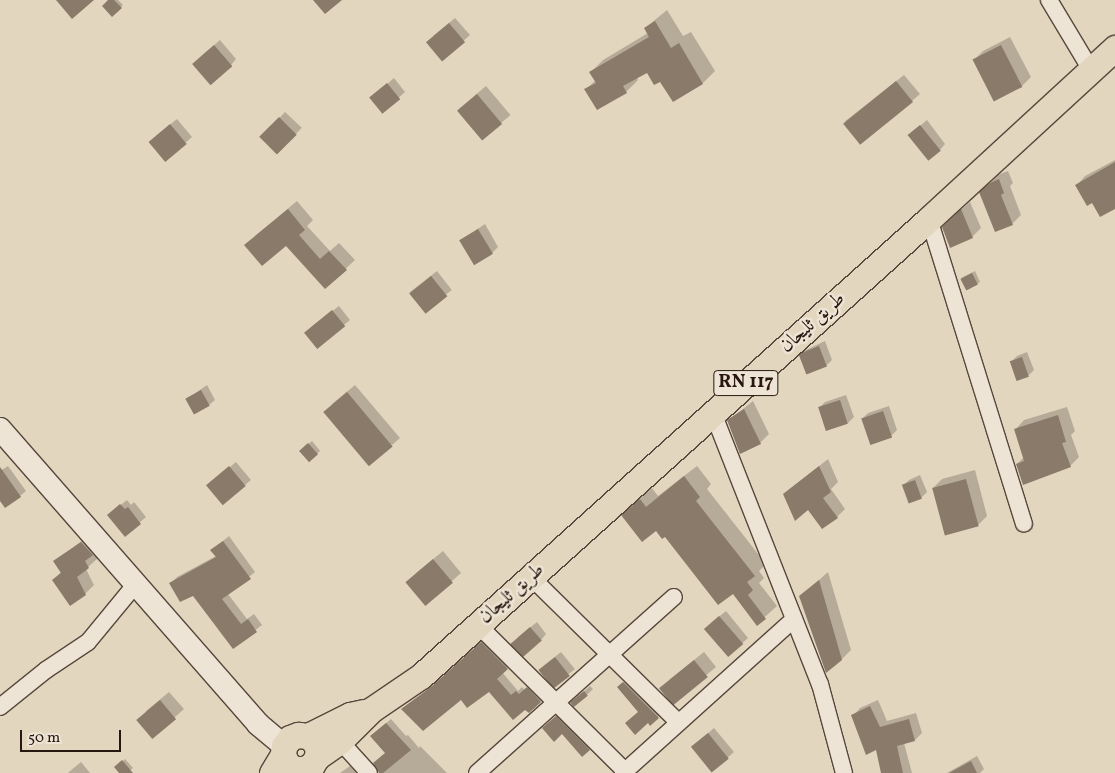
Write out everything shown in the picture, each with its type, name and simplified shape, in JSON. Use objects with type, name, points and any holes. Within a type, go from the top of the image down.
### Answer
[{"type":"main road","name":"طريق ثليجان","points":[[308,759],[340,741],[371,710],[421,676],[929,219],[1115,48]]},
{"type":"main road","points":[[0,429],[258,724],[280,758],[295,769],[308,759]]},
{"type":"main road","name":"طريق ثليجان","points":[[308,759],[350,715],[371,710]]},
{"type":"street","points":[[1049,0],[1090,70]]},
{"type":"street","points":[[929,219],[1024,524]]},
{"type":"street","points":[[712,413],[820,684],[844,773]]},
{"type":"street","points":[[532,578],[679,723]]},
{"type":"street","points":[[0,707],[46,670],[93,638],[135,585]]},
{"type":"street","points":[[477,773],[674,597]]},
{"type":"street","points":[[478,625],[624,772],[794,619]]},
{"type":"street","points":[[340,741],[369,773]]},
{"type":"building","points":[[56,0],[94,0],[72,19]]},
{"type":"building","points":[[108,0],[114,0],[122,8],[112,17],[102,6]]},
{"type":"building","points":[[313,0],[342,0],[325,14]]},
{"type":"building","points":[[655,21],[671,48],[679,43],[703,84],[673,102],[660,82],[654,85],[647,73],[623,86],[627,93],[597,110],[584,89],[596,83],[589,72],[649,37],[644,28]]},
{"type":"building","points":[[449,23],[465,42],[442,61],[426,42]]},
{"type":"building","points":[[214,45],[232,66],[210,85],[192,64]]},
{"type":"building","points":[[1001,45],[1022,87],[994,101],[972,60]]},
{"type":"building","points":[[896,81],[913,102],[860,145],[843,124]]},
{"type":"building","points":[[387,83],[400,99],[382,114],[369,97]]},
{"type":"building","points":[[477,94],[502,124],[482,141],[457,111]]},
{"type":"building","points":[[279,117],[297,135],[277,154],[259,137]]},
{"type":"building","points":[[170,124],[187,144],[165,162],[149,142]]},
{"type":"building","points":[[920,125],[941,151],[928,161],[908,135]]},
{"type":"building","points":[[1115,162],[1115,209],[1100,217],[1092,203],[1087,206],[1075,185]]},
{"type":"building","points":[[999,179],[1004,193],[1001,195],[1013,225],[995,232],[979,192],[990,183]]},
{"type":"building","points":[[288,209],[305,230],[299,235],[320,259],[329,251],[347,270],[325,289],[286,246],[262,266],[244,245]]},
{"type":"building","points":[[961,209],[973,238],[950,248],[942,227]]},
{"type":"building","points":[[478,229],[493,254],[474,265],[459,240]]},
{"type":"building","points":[[972,273],[978,285],[966,290],[960,279]]},
{"type":"building","points":[[431,276],[447,296],[426,314],[409,294]]},
{"type":"building","points":[[332,310],[345,326],[317,349],[304,333]]},
{"type":"building","points":[[819,346],[827,367],[806,374],[798,354]]},
{"type":"building","points":[[1022,357],[1029,377],[1017,381],[1010,361]]},
{"type":"building","points":[[201,390],[210,406],[194,414],[185,399]]},
{"type":"building","points":[[347,392],[393,446],[369,466],[323,412]]},
{"type":"building","points":[[840,400],[848,424],[826,431],[818,407]]},
{"type":"building","points":[[744,409],[761,444],[740,454],[727,420]]},
{"type":"building","points":[[883,411],[892,437],[870,445],[861,418]]},
{"type":"building","points":[[1058,415],[1066,442],[1062,443],[1071,467],[1023,485],[1016,464],[1024,461],[1014,429]]},
{"type":"building","points":[[308,443],[318,454],[309,462],[299,451]]},
{"type":"building","points":[[229,466],[246,486],[223,505],[206,485]]},
{"type":"building","points":[[819,466],[831,492],[823,498],[838,518],[822,529],[808,510],[795,521],[783,494]]},
{"type":"building","points":[[0,467],[21,497],[5,508],[0,501]]},
{"type":"building","points":[[684,476],[700,497],[696,501],[755,576],[747,582],[753,590],[748,595],[766,619],[757,626],[733,594],[718,605],[665,537],[662,539],[656,531],[642,542],[621,515],[640,499],[646,507]]},
{"type":"building","points":[[966,479],[979,526],[945,535],[932,488]]},
{"type":"building","points":[[915,480],[922,499],[909,504],[902,485]]},
{"type":"building","points":[[120,504],[125,509],[128,507],[141,524],[125,537],[107,515]]},
{"type":"building","points":[[223,541],[251,579],[222,599],[241,624],[248,619],[257,632],[233,649],[193,596],[180,602],[169,583],[216,557],[210,550]]},
{"type":"building","points":[[81,542],[93,555],[85,561],[89,568],[77,577],[86,595],[70,606],[52,580],[61,573],[53,561]]},
{"type":"building","points":[[433,559],[453,583],[425,606],[405,582]]},
{"type":"building","points":[[819,580],[842,660],[826,673],[799,596]]},
{"type":"building","points":[[719,616],[743,644],[728,657],[704,629]]},
{"type":"building","points":[[530,627],[542,641],[522,658],[510,644]]},
{"type":"building","points":[[481,642],[508,669],[497,679],[511,695],[516,691],[519,694],[527,687],[541,702],[529,713],[525,710],[513,720],[489,692],[467,708],[461,700],[423,731],[401,709],[431,687]]},
{"type":"building","points":[[555,657],[570,676],[553,689],[538,670]]},
{"type":"building","points":[[694,660],[708,677],[673,705],[659,688]]},
{"type":"building","points":[[623,682],[659,718],[650,726],[648,723],[635,735],[625,723],[638,712],[617,687]]},
{"type":"building","points":[[584,691],[588,696],[574,707],[570,702]]},
{"type":"building","points":[[160,700],[176,719],[152,739],[136,720]]},
{"type":"building","points":[[870,706],[880,727],[909,719],[915,741],[897,746],[903,773],[881,773],[876,750],[866,755],[851,715]]},
{"type":"building","points":[[556,716],[590,750],[582,757],[562,734],[554,742],[542,728]]},
{"type":"building","points":[[386,723],[411,750],[383,773],[379,773],[373,763],[385,753],[370,736]]},
{"type":"building","points":[[708,733],[729,759],[712,772],[691,747]]},
{"type":"building","points":[[122,760],[133,773],[119,773],[114,767]]},
{"type":"building","points":[[971,761],[977,773],[949,773]]}]
